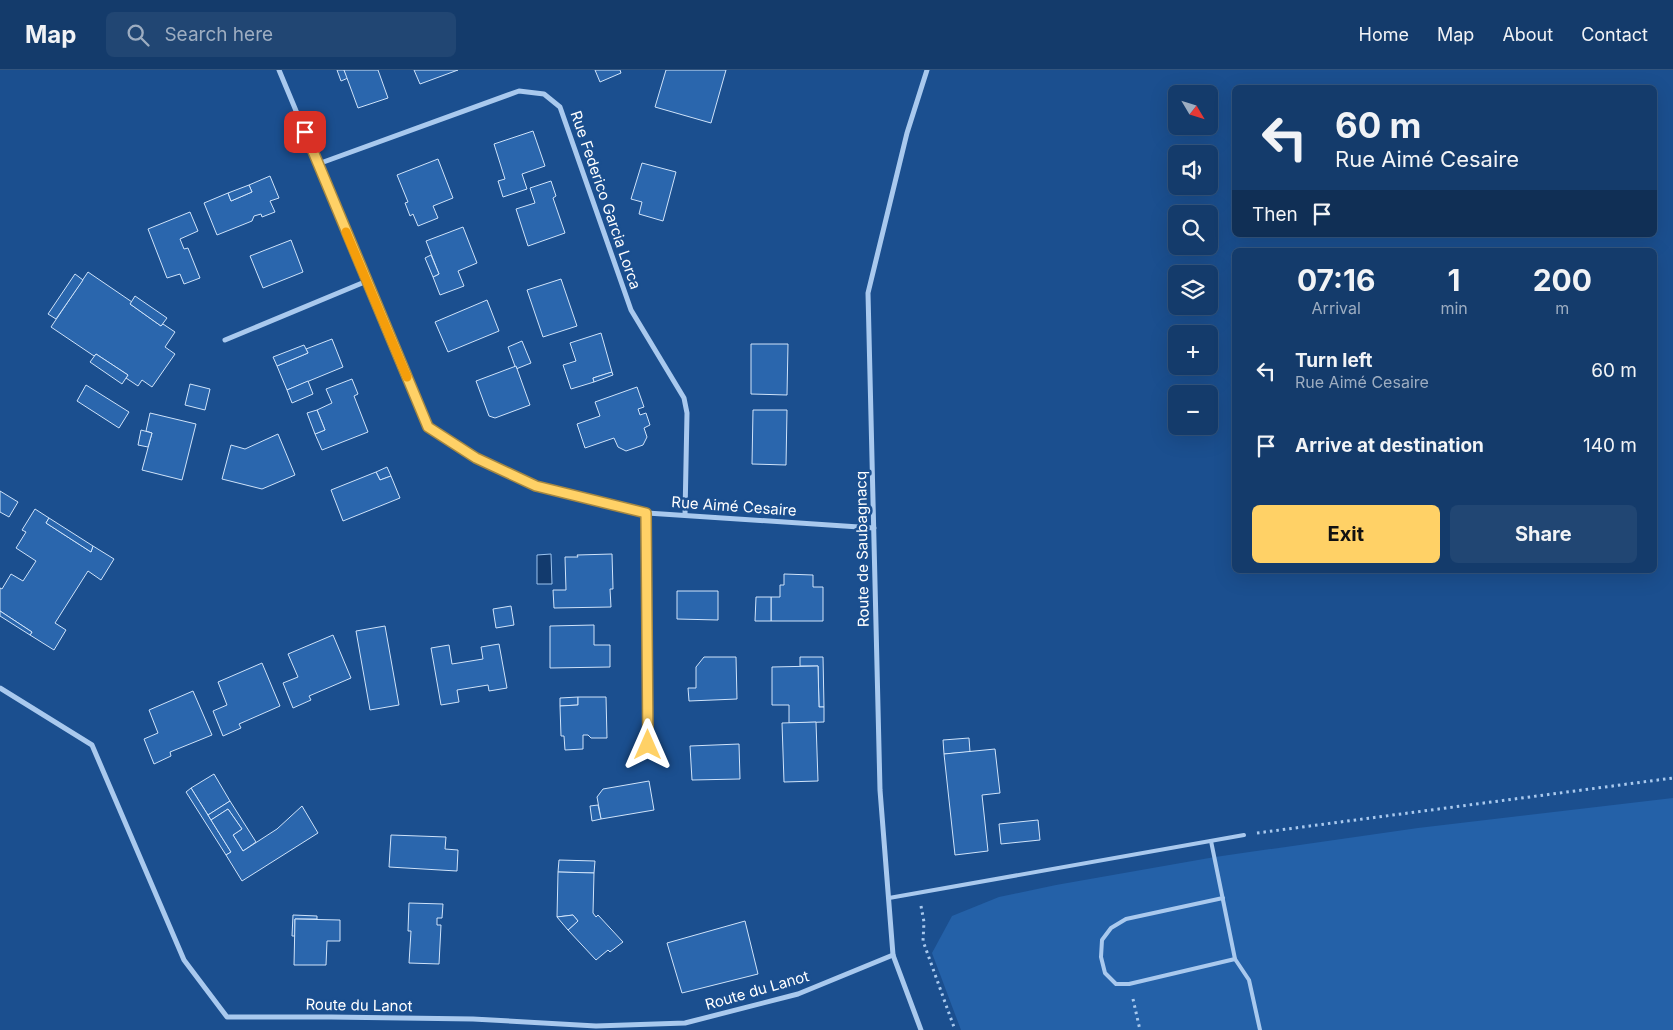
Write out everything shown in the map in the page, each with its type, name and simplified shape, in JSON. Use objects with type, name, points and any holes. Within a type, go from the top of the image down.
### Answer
[{"type":"street","name":"Rue Aimé Cesaire","points":[[279,70],[428,427],[476,458],[536,486],[646,513],[874,528]]},
{"type":"street","name":"Route de Saubagnacq","points":[[921,1030],[893,955],[880,790],[868,293],[907,132],[927,70]]},
{"type":"street","name":"Rue Federico Garcia Lorca","points":[[318,164],[519,91],[544,94],[560,107],[631,310],[684,398],[687,413],[685,515]]},
{"type":"street","points":[[225,340],[367,281]]},
{"type":"street","points":[[646,513],[648,745]]},
{"type":"street","name":"Route du Lanot","points":[[0,688],[92,745],[184,960],[227,1018],[473,1019],[596,1026],[685,1023],[798,994],[893,955]]},
{"type":"lane","points":[[889,898],[1244,835]]},
{"type":"lane","points":[[1211,841],[1235,960],[1249,980],[1260,1030]]},
{"type":"lane","points":[[1223,898],[1126,919],[1110,928],[1102,940],[1100,957],[1105,973],[1116,984],[1129,984],[1235,960]]},
{"type":"path","points":[[1244,835],[1673,778]]},
{"type":"path","points":[[919,893],[924,922],[923,941],[955,1030]]},
{"type":"path","points":[[1129,984],[1140,1030]]},
{"type":"shaded area","points":[[551,554],[552,584],[537,584],[537,555]]},
{"type":"shaded area","points":[[1673,798],[1673,1030],[961,1030],[932,953],[952,916],[999,897],[1056,885],[1215,857],[1418,828]]},
{"type":"building","points":[[337,70],[344,70],[348,78],[341,81]]},
{"type":"building","points":[[344,70],[378,70],[388,98],[358,108]]},
{"type":"building","points":[[414,70],[458,70],[420,84]]},
{"type":"building","points":[[595,70],[620,70],[621,73],[600,82]]},
{"type":"building","points":[[666,70],[726,70],[711,123],[655,107]]},
{"type":"building","points":[[533,131],[545,166],[522,174],[527,189],[503,197],[498,181],[505,179],[494,144]]},
{"type":"building","points":[[438,159],[453,198],[433,206],[438,218],[418,226],[413,214],[410,216],[405,203],[408,202],[397,175]]},
{"type":"building","points":[[642,163],[676,172],[663,221],[639,214],[642,202],[631,199]]},
{"type":"building","points":[[270,176],[279,198],[270,201],[275,212],[262,217],[261,214],[254,216],[252,221],[217,235],[204,203],[228,193],[231,201],[252,192],[249,185]]},
{"type":"building","points":[[551,181],[556,196],[553,198],[565,233],[528,246],[516,209],[535,203],[530,188]]},
{"type":"building","points":[[249,185],[252,192],[231,201],[228,193]]},
{"type":"building","points":[[190,212],[198,231],[180,239],[184,249],[188,248],[200,278],[184,284],[180,274],[167,278],[148,229]]},
{"type":"building","points":[[463,227],[477,263],[458,271],[464,286],[440,295],[433,277],[439,274],[426,241]]},
{"type":"building","points":[[291,240],[303,272],[263,288],[250,256]]},
{"type":"building","points":[[431,255],[439,274],[433,277],[425,258]]},
{"type":"building","points":[[88,272],[132,302],[130,304],[161,326],[163,324],[175,332],[165,347],[175,354],[152,387],[142,380],[138,386],[126,378],[128,375],[96,354],[94,356],[51,327]]},
{"type":"building","points":[[75,274],[83,280],[56,319],[48,314]]},
{"type":"building","points":[[561,279],[577,326],[543,337],[527,290]]},
{"type":"building","points":[[135,296],[167,318],[161,326],[130,304]]},
{"type":"building","points":[[487,300],[499,331],[448,352],[435,322]]},
{"type":"building","points":[[601,333],[612,372],[593,378],[594,382],[571,389],[563,365],[576,361],[570,343]]},
{"type":"building","points":[[332,339],[343,367],[287,390],[277,366],[308,353],[306,349]]},
{"type":"building","points":[[522,341],[531,363],[516,369],[508,347]]},
{"type":"building","points":[[751,344],[788,344],[787,395],[751,394]]},
{"type":"building","points":[[304,345],[308,353],[277,366],[273,357]]},
{"type":"building","points":[[96,354],[128,375],[122,384],[90,362]]},
{"type":"building","points":[[516,366],[530,405],[495,418],[489,416],[476,381]]},
{"type":"building","points":[[612,372],[613,375],[594,382],[593,378]]},
{"type":"building","points":[[352,379],[358,394],[354,396],[368,432],[322,450],[315,434],[325,430],[317,410],[332,403],[326,389]]},
{"type":"building","points":[[308,381],[313,394],[292,403],[287,390]]},
{"type":"building","points":[[190,384],[210,389],[205,410],[185,405]]},
{"type":"building","points":[[86,385],[129,412],[119,428],[77,401]]},
{"type":"building","points":[[637,387],[644,407],[638,409],[640,415],[646,413],[650,425],[644,428],[647,437],[643,445],[626,451],[618,447],[614,438],[585,448],[577,424],[600,416],[595,402]]},
{"type":"building","points":[[317,410],[325,430],[315,434],[307,413]]},
{"type":"building","points":[[753,410],[787,410],[786,465],[752,464]]},
{"type":"building","points":[[150,413],[196,424],[182,480],[142,470],[152,433],[146,431]]},
{"type":"building","points":[[141,430],[152,433],[148,447],[138,445]]},
{"type":"building","points":[[278,434],[295,475],[262,489],[222,479],[231,445],[245,449]]},
{"type":"building","points":[[387,467],[391,476],[380,480],[376,472]]},
{"type":"building","points":[[376,472],[380,480],[391,476],[400,498],[343,521],[331,490]]},
{"type":"building","points":[[0,491],[18,502],[9,517],[0,512]]},
{"type":"building","points":[[35,509],[49,518],[46,523],[91,552],[93,546],[114,559],[101,580],[88,571],[55,623],[66,630],[54,650],[30,635],[32,632],[0,611],[0,588],[2,589],[11,574],[23,581],[36,561],[16,548],[26,532],[22,530]]},
{"type":"building","points":[[49,518],[93,546],[91,552],[46,523]]},
{"type":"building","points":[[612,554],[613,589],[610,589],[611,607],[554,608],[553,590],[566,590],[565,557]]},
{"type":"building","points":[[784,574],[813,575],[813,587],[823,587],[823,621],[771,621],[771,597],[780,597],[780,585],[784,585]]},
{"type":"building","points":[[677,591],[718,591],[718,620],[677,619]]},
{"type":"building","points":[[756,597],[771,597],[771,621],[755,621]]},
{"type":"building","points":[[511,606],[514,625],[496,628],[493,609]]},
{"type":"building","points":[[0,611],[32,632],[30,635],[0,616]]},
{"type":"building","points":[[594,625],[594,645],[610,645],[610,667],[550,668],[550,626]]},
{"type":"building","points":[[385,626],[399,705],[370,710],[356,631]]},
{"type":"building","points":[[333,635],[351,678],[309,696],[311,700],[293,708],[283,683],[298,677],[288,654]]},
{"type":"building","points":[[499,644],[507,688],[489,691],[488,685],[457,690],[459,702],[441,705],[431,648],[449,645],[452,664],[483,659],[481,647]]},
{"type":"building","points":[[704,657],[736,657],[737,699],[689,701],[688,688],[696,688],[696,667]]},
{"type":"building","points":[[800,657],[823,657],[824,707],[819,707],[818,666],[800,666]]},
{"type":"building","points":[[262,663],[280,706],[239,724],[241,728],[223,736],[213,711],[227,705],[218,682]]},
{"type":"building","points":[[818,666],[819,707],[824,707],[824,722],[789,723],[789,705],[772,705],[772,667]]},
{"type":"building","points":[[193,691],[212,735],[170,752],[171,756],[154,764],[144,739],[158,733],[149,710]]},
{"type":"building","points":[[578,697],[578,705],[560,706],[560,698]]},
{"type":"building","points":[[578,697],[606,697],[607,738],[591,738],[588,735],[583,735],[583,749],[565,750],[564,736],[561,736],[560,706],[578,705]]},
{"type":"building","points":[[816,722],[818,781],[784,782],[782,723]]},
{"type":"building","points":[[969,738],[970,752],[944,754],[943,740]]},
{"type":"building","points":[[739,744],[740,779],[692,780],[690,746]]},
{"type":"building","points":[[995,749],[1000,793],[982,795],[988,851],[955,855],[944,754]]},
{"type":"building","points":[[214,774],[230,801],[208,815],[191,788]]},
{"type":"building","points":[[649,781],[654,810],[601,819],[597,797],[603,789]]},
{"type":"building","points":[[191,788],[231,852],[226,855],[186,792]]},
{"type":"building","points":[[230,801],[256,842],[243,851],[233,835],[242,829],[228,809],[211,820],[208,815]]},
{"type":"building","points":[[598,805],[601,819],[592,821],[590,806]]},
{"type":"building","points":[[302,806],[318,833],[242,881],[226,855],[231,852],[211,820],[228,809],[242,829],[233,835],[243,851],[277,829]]},
{"type":"building","points":[[1038,820],[1040,840],[1001,844],[999,824]]},
{"type":"building","points":[[391,835],[446,837],[445,849],[458,850],[457,871],[389,867]]},
{"type":"building","points":[[559,860],[595,861],[594,873],[558,872]]},
{"type":"building","points":[[558,872],[594,873],[593,913],[596,917],[598,915],[623,942],[610,952],[608,950],[596,960],[568,930],[578,921],[573,915],[557,917]]},
{"type":"building","points":[[409,903],[443,904],[442,918],[437,918],[437,925],[441,925],[439,964],[409,963],[411,931],[408,931]]},
{"type":"building","points":[[293,915],[317,916],[317,919],[295,919],[295,936],[292,936]]},
{"type":"building","points":[[573,915],[578,921],[568,930],[557,917]]},
{"type":"building","points":[[295,919],[340,920],[340,941],[327,941],[326,965],[294,965]]},
{"type":"building","points":[[745,921],[758,974],[682,993],[667,943]]},
{"type":"slow traffic","points":[[346,232],[407,377]]},
{"type":"route","points":[[305,132],[428,427],[476,458],[536,486],[646,513],[648,745]]}]
